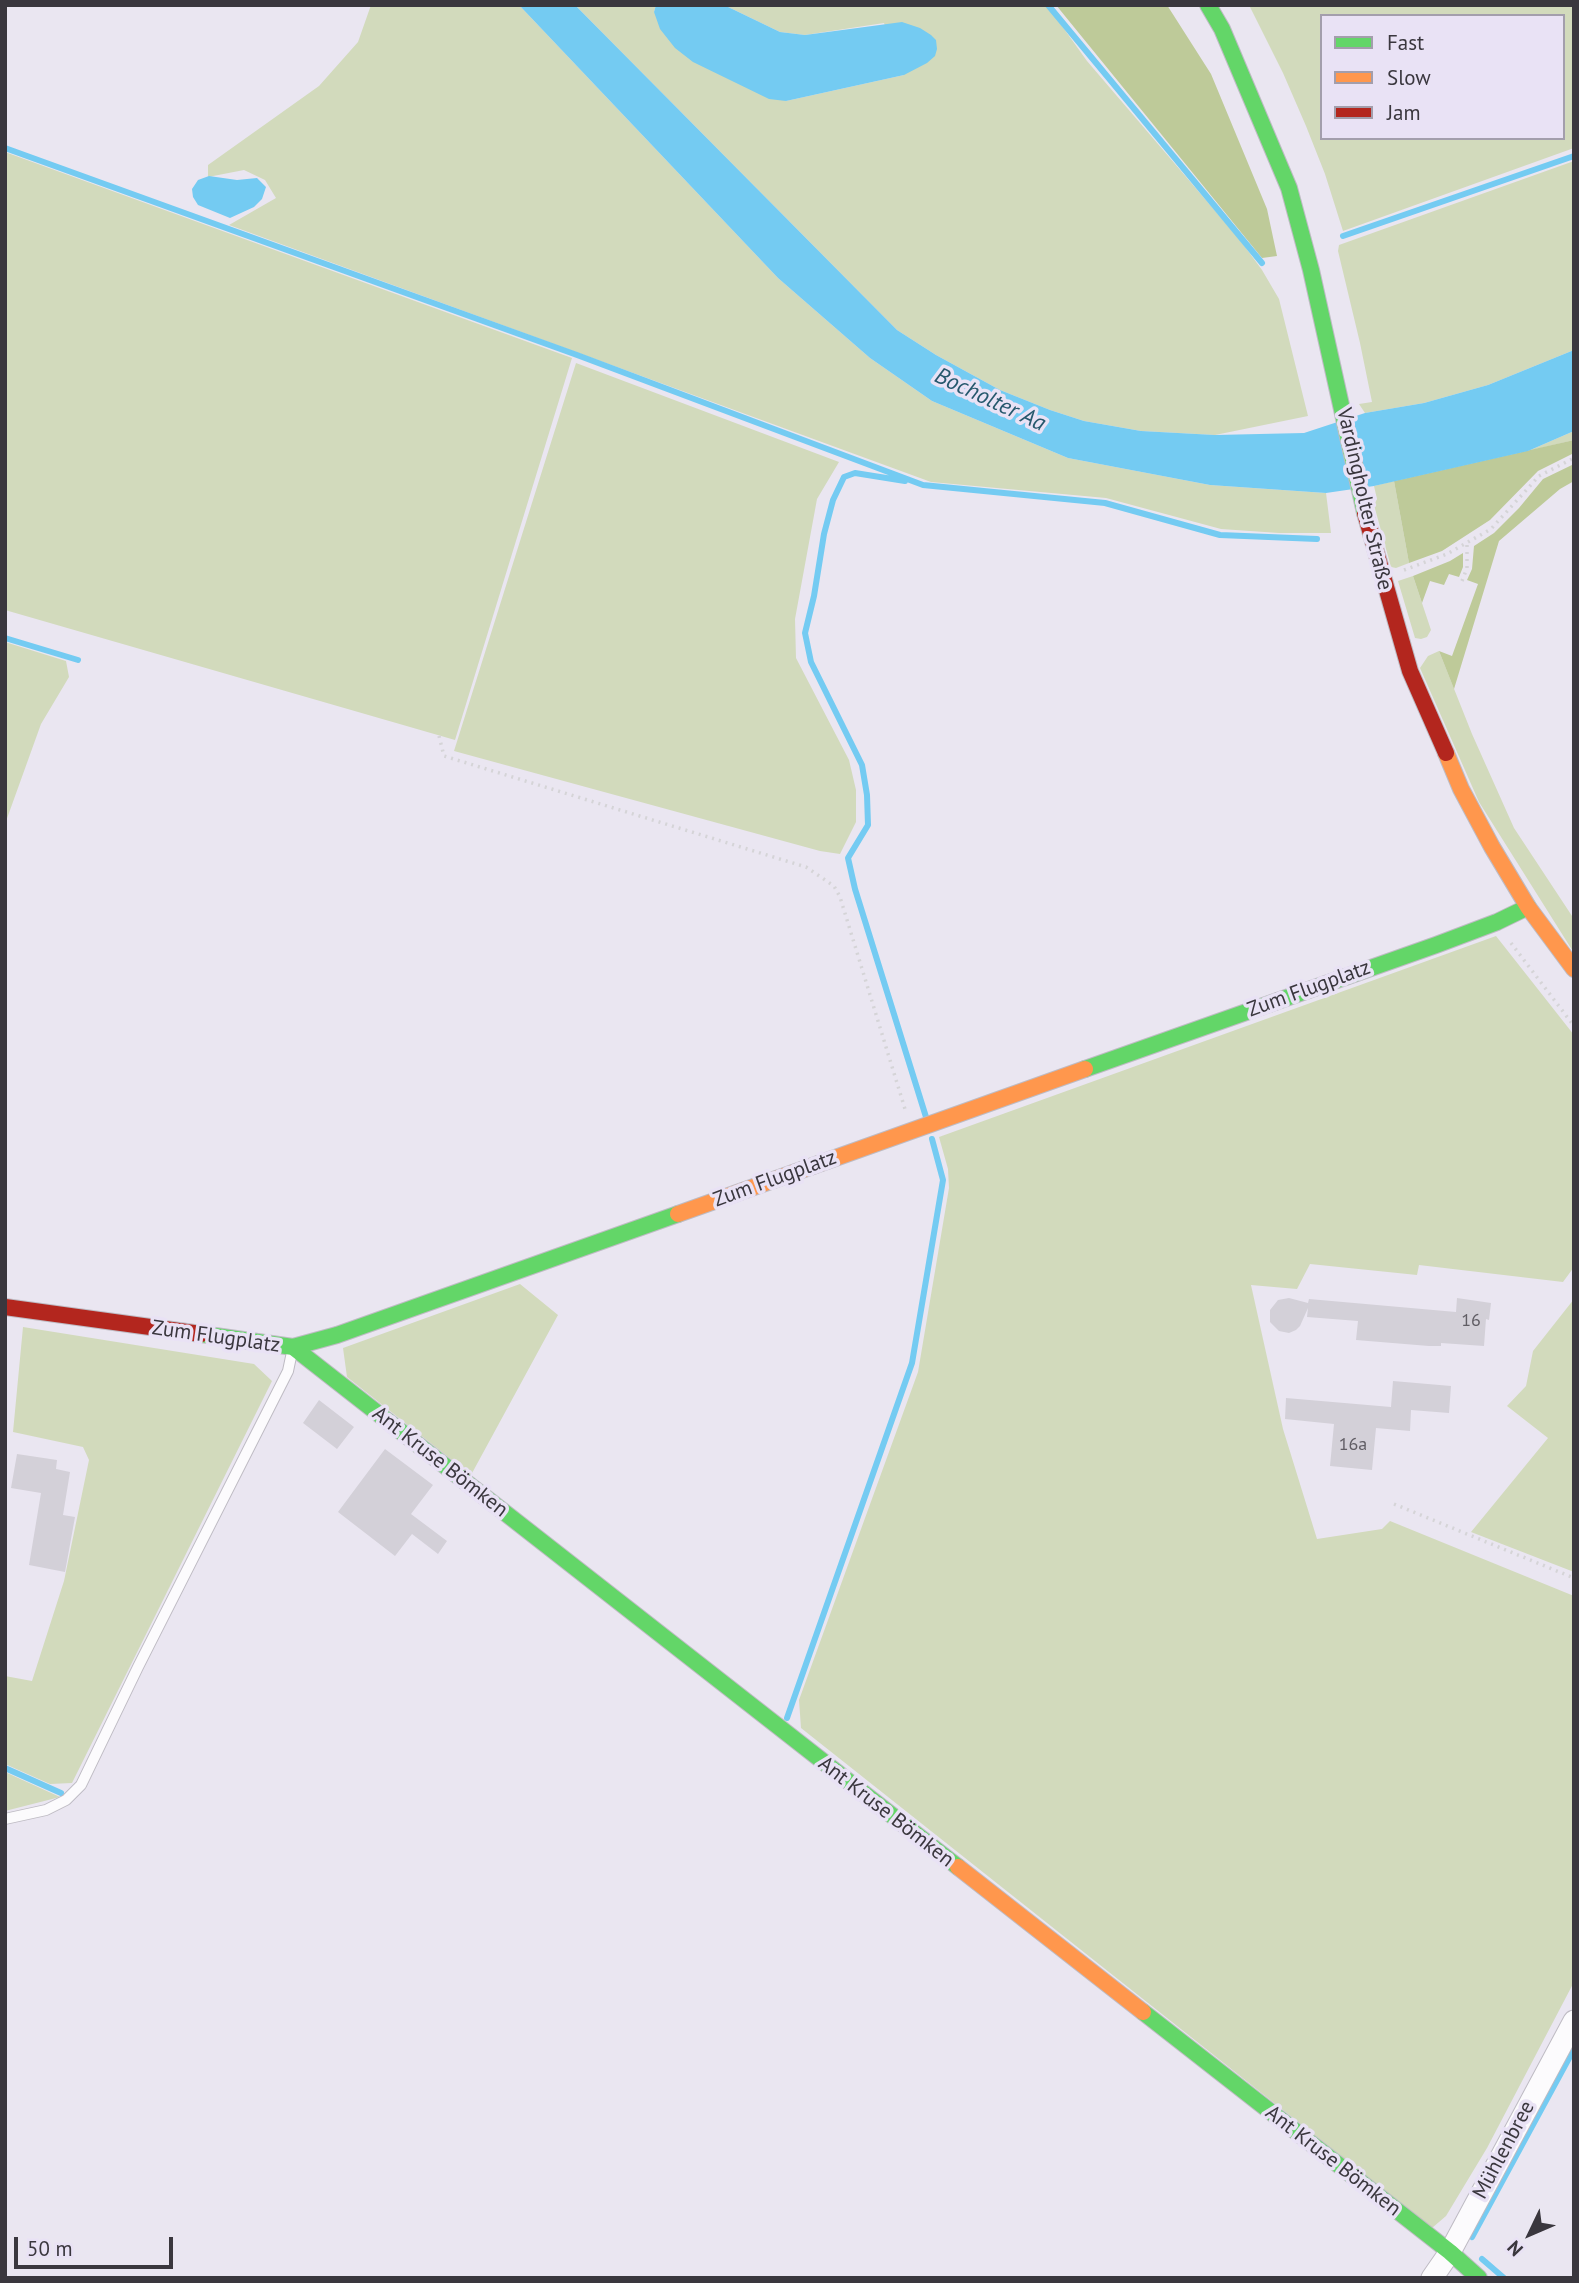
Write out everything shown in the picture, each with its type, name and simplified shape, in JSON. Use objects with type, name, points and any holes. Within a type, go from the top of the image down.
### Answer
[{"type":"street","name":"Vardingholter Straße","points":[[1208,5],[1228,42],[1289,188],[1311,270],[1360,495],[1410,671],[1434,731],[1492,848],[1528,907],[1574,969]]},
{"type":"street","name":"Zum Flugplatz","points":[[5,1307],[293,1347],[337,1335],[912,1131],[1497,922],[1528,907]]},
{"type":"street","name":"Ant Kruse Bömken","points":[[293,1347],[1450,2252],[1479,2278]]},
{"type":"street","name":"Mühlenbree","points":[[1432,2278],[1450,2252],[1574,2021]]},
{"type":"lane","points":[[5,1819],[46,1810],[66,1800],[81,1785],[288,1371],[293,1347]]},
{"type":"path","points":[[1382,579],[1447,554],[1491,529],[1539,476],[1574,458]]},
{"type":"path","points":[[1462,581],[1467,568],[1467,543]]},
{"type":"path","points":[[439,736],[444,756],[806,867],[834,886],[844,909],[912,1131]]},
{"type":"path","points":[[1394,1504],[1574,1578]]},
{"type":"green space","points":[[371,5],[519,5],[778,278],[870,358],[932,401],[1068,458],[1210,485],[1326,493],[1331,533],[1221,529],[1106,498],[931,482],[229,225],[276,198],[265,180],[244,170],[208,177],[208,165],[319,86],[358,42]]},
{"type":"green space","points":[[575,5],[656,5],[654,12],[786,101],[904,75],[884,23],[805,35],[780,32],[724,5],[1047,5],[1087,61],[1240,240],[1262,270],[1279,299],[1308,416],[1215,435],[1141,431],[1084,421],[1050,410],[1000,390],[936,355],[897,330]]},
{"type":"green space","points":[[1056,5],[1167,5],[1211,74],[1267,209],[1277,256],[1262,258]]},
{"type":"green space","points":[[1249,5],[1574,5],[1574,148],[1343,231],[1306,126]]},
{"type":"green space","points":[[5,152],[572,358],[455,740],[5,610]]},
{"type":"green space","points":[[1574,161],[1574,350],[1488,385],[1424,403],[1365,413],[1359,404],[1372,402],[1338,251],[1339,245]]},
{"type":"green space","points":[[576,363],[839,462],[817,499],[795,619],[796,658],[849,760],[856,790],[856,822],[840,854],[820,851],[454,751]]},
{"type":"green space","points":[[1574,431],[1574,440],[1528,451]]},
{"type":"green space","points":[[1574,440],[1574,453],[1538,471],[1490,520],[1442,551],[1409,563],[1394,481]]},
{"type":"green space","points":[[1574,464],[1574,481],[1560,489],[1499,541],[1454,689],[1439,651],[1452,656],[1478,584],[1467,580],[1472,569],[1474,546],[1494,533],[1543,479]]},
{"type":"green space","points":[[1394,481],[1409,563],[1396,568],[1391,567],[1374,505],[1377,499],[1374,486]]},
{"type":"green space","points":[[1463,553],[1463,567],[1459,577],[1449,574],[1444,585],[1430,581],[1422,603],[1413,576]]},
{"type":"green space","points":[[1413,576],[1431,630],[1427,637],[1421,639],[1415,638],[1398,581]]},
{"type":"green space","points":[[5,642],[66,661],[69,677],[41,724],[5,824]]},
{"type":"green space","points":[[1439,651],[1514,828],[1574,919],[1574,953],[1479,802],[1420,668],[1428,656]]},
{"type":"green space","points":[[1496,936],[1574,1035],[1574,1267],[1563,1282],[1419,1265],[1417,1275],[1310,1264],[1297,1289],[1251,1285],[1283,1429],[1317,1539],[1382,1529],[1390,1521],[1574,1596],[1574,1982],[1487,2148],[1446,2216],[1432,2228],[801,1728],[799,1700],[918,1372],[949,1188],[948,1169],[939,1137]]},
{"type":"green space","points":[[520,1284],[558,1315],[471,1475],[347,1377],[343,1348]]},
{"type":"green space","points":[[1574,1299],[1574,1572],[1471,1532],[1548,1438],[1507,1406],[1526,1386],[1533,1351]]},
{"type":"green space","points":[[23,1327],[254,1364],[272,1381],[72,1783],[50,1784],[5,1764],[5,1676],[32,1681],[64,1581],[89,1460],[83,1447],[13,1432]]},
{"type":"green space","points":[[5,1772],[60,1797],[5,1811]]},
{"type":"water","name":"Bocholter Aa","points":[[519,5],[575,5],[897,330],[1000,390],[1084,421],[1141,431],[1215,435],[1304,433],[1365,413],[1424,403],[1488,385],[1574,350],[1574,431],[1528,451],[1374,486],[1326,493],[1210,485],[1068,458],[932,401],[870,358],[778,278]]},
{"type":"water","points":[[656,5],[724,5],[780,32],[805,35],[902,22],[931,35],[936,40],[937,49],[935,56],[927,63],[904,75],[786,101],[769,99],[693,62],[675,48],[660,29],[654,12]]},
{"type":"water","points":[[209,176],[237,180],[257,178],[266,187],[262,199],[254,207],[230,218],[198,205],[193,197],[192,189],[198,180]]},
{"type":"building","points":[[1289,1298],[1308,1303],[1309,1299],[1456,1312],[1457,1298],[1491,1303],[1489,1320],[1486,1319],[1484,1346],[1441,1343],[1441,1346],[1429,1346],[1356,1340],[1358,1321],[1307,1317],[1308,1308],[1296,1330],[1289,1333],[1279,1331],[1270,1322],[1270,1310],[1278,1300]]},
{"type":"building","points":[[1393,1381],[1451,1386],[1449,1413],[1411,1410],[1410,1431],[1376,1428],[1372,1470],[1330,1466],[1334,1424],[1285,1419],[1286,1398],[1391,1407]]},
{"type":"building","points":[[319,1400],[354,1427],[337,1449],[303,1423]]},
{"type":"building","points":[[385,1449],[433,1485],[411,1514],[447,1541],[438,1554],[412,1534],[395,1556],[338,1512]]},
{"type":"building","points":[[17,1454],[57,1460],[56,1469],[70,1472],[63,1515],[75,1517],[65,1572],[29,1565],[41,1493],[11,1488]]},
{"type":"waterway","points":[[1048,5],[1262,263]]},
{"type":"waterway","points":[[5,148],[577,355],[923,485],[1105,503],[1220,535],[1317,539]]},
{"type":"waterway","points":[[1343,236],[1574,156]]},
{"type":"waterway","points":[[905,481],[855,473],[844,477],[833,500],[824,534],[805,633],[811,662],[862,765],[868,825],[848,858],[855,889],[926,1117]]},
{"type":"waterway","points":[[5,638],[78,660]]},
{"type":"waterway","points":[[787,1718],[912,1363],[943,1180],[932,1139]]},
{"type":"waterway","points":[[5,1768],[61,1793]]},
{"type":"waterway","points":[[1472,2237],[1574,2049]]},
{"type":"waterway","points":[[1482,2259],[1504,2278]]},
{"type":"traffic: fast","points":[[1208,5],[1222,29],[1289,188],[1311,270],[1365,513]]},
{"type":"traffic: fast","points":[[1085,1069],[1436,945],[1528,907]]},
{"type":"traffic: fast","points":[[201,1334],[293,1347],[337,1335],[678,1214]]},
{"type":"traffic: fast","points":[[293,1347],[958,1867]]},
{"type":"traffic: fast","points":[[1143,2012],[1450,2252],[1479,2278]]},
{"type":"traffic: slow","points":[[1446,753],[1461,789],[1492,847],[1528,907],[1574,969]]},
{"type":"traffic: slow","points":[[678,1214],[1085,1069]]},
{"type":"traffic: slow","points":[[958,1867],[1143,2012]]},
{"type":"traffic: jam","points":[[1365,513],[1410,671],[1446,753]]},
{"type":"traffic: jam","points":[[5,1307],[201,1334]]}]
